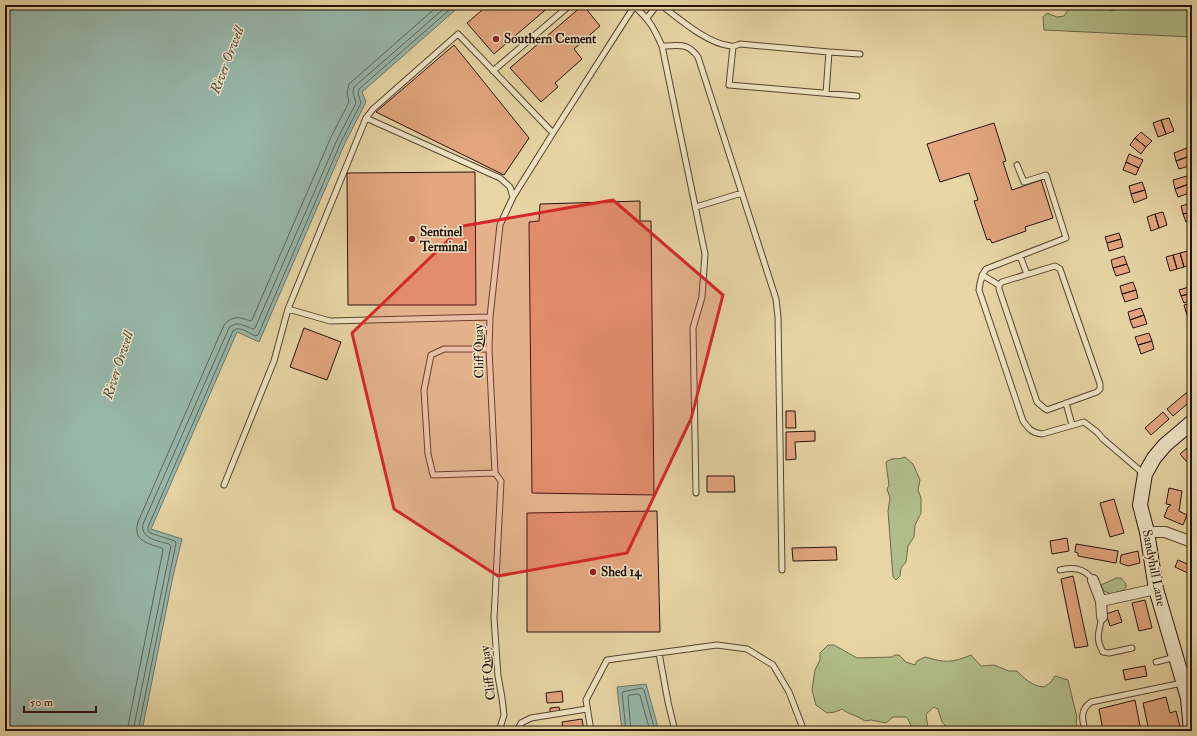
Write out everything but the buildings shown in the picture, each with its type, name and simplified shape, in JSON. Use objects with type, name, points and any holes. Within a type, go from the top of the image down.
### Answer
[{"type":"street","name":"Sandyhill Lane","points":[[1191,731],[1188,698],[1178,684],[1177,656],[1156,589],[1147,532],[1140,505],[1145,474],[1154,458],[1165,445],[1192,422]]},
{"type":"street","points":[[1147,532],[1165,532],[1192,542]]},
{"type":"street","points":[[1093,580],[1101,600],[1102,617]]},
{"type":"street","points":[[1101,600],[1156,589]]},
{"type":"lane","points":[[493,71],[570,5]]},
{"type":"lane","points":[[647,18],[657,5]]},
{"type":"lane","points":[[661,5],[714,42],[732,47],[740,44],[860,54]]},
{"type":"lane","points":[[634,6],[647,18],[656,32],[662,46],[705,254],[702,297],[693,328],[696,493]]},
{"type":"lane","name":"Cliff Quay","points":[[499,731],[504,715],[498,676],[494,618],[501,481],[495,473],[489,349],[490,317],[500,225],[514,197],[553,133],[634,6]]},
{"type":"lane","points":[[224,485],[274,361],[288,309],[366,118],[373,108],[458,34],[553,133]]},
{"type":"lane","points":[[662,46],[686,46],[698,57],[776,299],[778,317],[782,570]]},
{"type":"lane","points":[[732,47],[729,85],[857,96]]},
{"type":"lane","points":[[826,93],[830,52]]},
{"type":"lane","points":[[366,118],[500,178],[510,187],[514,197]]},
{"type":"lane","points":[[1017,165],[1024,182],[1046,175],[1066,238],[986,269],[982,274],[979,290],[1023,421],[1034,434],[1042,434],[1084,422],[1145,474]]},
{"type":"lane","points":[[696,207],[742,193]]},
{"type":"lane","points":[[1020,256],[1026,274]]},
{"type":"lane","points":[[1055,266],[1060,268],[1100,384],[1100,389],[1097,392],[1047,410],[1037,402],[999,289],[999,285],[1002,282],[1026,274],[1055,266]]},
{"type":"lane","points":[[982,274],[999,285]]},
{"type":"lane","points":[[288,309],[330,321],[490,317]]},
{"type":"lane","points":[[489,349],[444,350],[431,355],[424,390],[428,454],[433,474],[495,473]]},
{"type":"lane","points":[[1066,403],[1072,425]]},
{"type":"lane","points":[[1060,570],[1072,568],[1079,569],[1093,580]]},
{"type":"lane","points":[[1102,617],[1097,638],[1098,644],[1103,652],[1109,653],[1132,648]]},
{"type":"lane","points":[[591,731],[586,700],[607,660],[716,645],[747,650],[773,665],[789,692],[804,731]]},
{"type":"lane","points":[[659,653],[675,731]]},
{"type":"lane","points":[[1156,662],[1177,656]]},
{"type":"lane","points":[[1085,731],[1082,714],[1087,705],[1091,702],[1178,684]]},
{"type":"lane","points":[[517,731],[521,723],[531,718],[587,709]]},
{"type":"highlighted area","points":[[613,200],[723,295],[691,419],[627,553],[498,576],[394,509],[352,333],[463,226]]},
{"type":"green space","points":[[1124,4],[1139,7],[1144,5],[1192,5],[1192,37],[1044,30],[1043,17],[1047,13],[1057,17],[1064,16],[1068,10],[1064,5],[1105,5],[1110,11]]},
{"type":"green space","points":[[905,457],[913,464],[920,480],[918,490],[921,498],[921,513],[915,525],[914,537],[908,546],[906,562],[901,568],[900,576],[896,580],[893,577],[888,511],[890,498],[887,489],[889,485],[886,463],[890,460]]},
{"type":"green space","points":[[1116,578],[1121,578],[1126,584],[1124,590],[1111,594],[1104,591],[1101,585]]},
{"type":"green space","points":[[828,645],[834,645],[857,658],[892,657],[899,655],[906,662],[915,665],[917,661],[925,657],[953,661],[971,655],[981,666],[994,665],[1009,671],[1017,671],[1029,682],[1036,685],[1044,687],[1051,682],[1055,676],[1068,680],[1077,717],[1076,723],[1079,731],[946,731],[938,709],[934,707],[926,714],[928,728],[922,731],[912,728],[906,717],[893,717],[886,723],[871,720],[865,721],[859,717],[847,713],[842,709],[827,713],[816,705],[812,690],[815,670],[820,660],[820,653]]},
{"type":"water","name":"River Orwell","points":[[5,5],[461,5],[362,92],[366,102],[345,143],[259,342],[237,332],[151,529],[182,539],[173,576],[142,731],[5,731]]},
{"type":"water","points":[[646,684],[659,731],[622,731],[617,687]]},
{"type":"place","name":"Southern Cement","points":[[496,39]]},
{"type":"place","name":"Sentinel Terminal","points":[[412,239]]},
{"type":"place","name":"Shed 14","points":[[593,572]]}]
